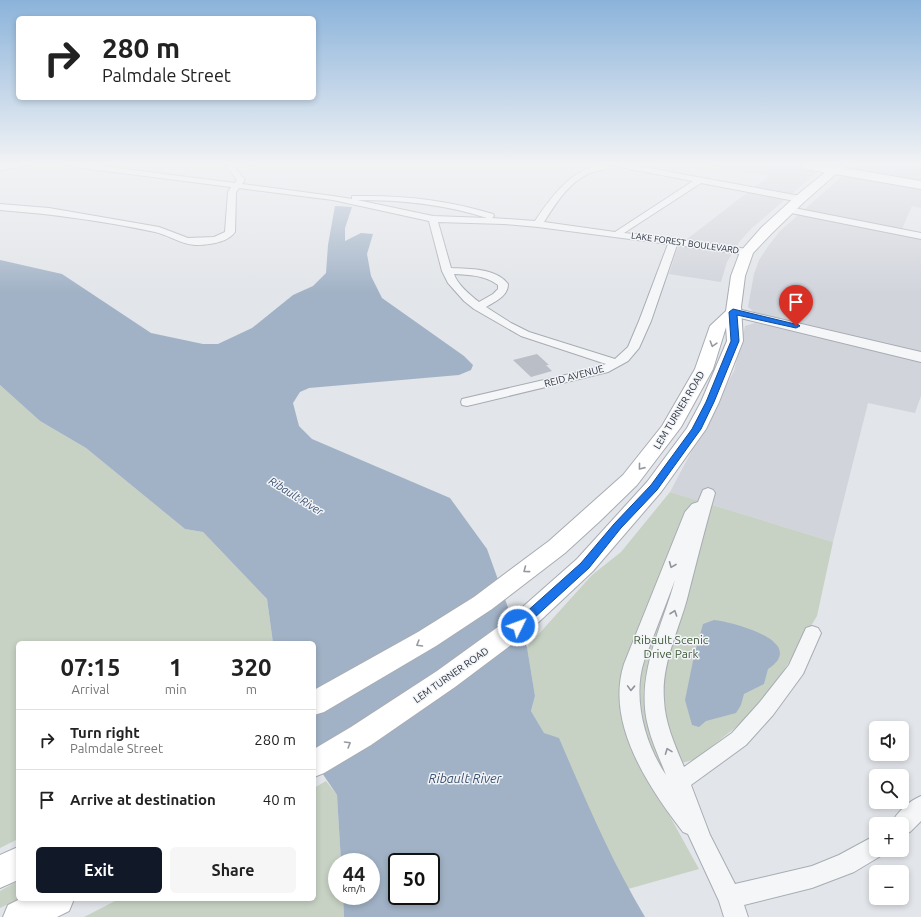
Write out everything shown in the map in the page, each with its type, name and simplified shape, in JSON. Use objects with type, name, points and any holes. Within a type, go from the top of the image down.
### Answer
[{"type":"main road","name":"LEM TURNER ROAD","points":[[316,763],[361,736],[476,657],[518,626],[585,565],[654,487],[696,429],[710,402],[735,341],[733,312],[738,276],[747,252],[767,230],[791,208]]},
{"type":"main road","name":"LEM TURNER ROAD","points":[[316,703],[427,639],[483,603],[557,547],[630,480],[656,449],[671,427],[704,369],[718,326],[733,312]]},
{"type":"main road","points":[[0,872],[16,864]]},
{"type":"main road","points":[[20,917],[53,901]]},
{"type":"street","points":[[10,208],[49,211],[159,230],[186,241],[207,241],[222,238],[230,232],[231,208]]},
{"type":"street","name":"LAKE FOREST BOULEVARD","points":[[380,208],[433,219],[504,220],[747,252]]},
{"type":"street","name":"LAKE FOREST BOULEVARD","points":[[461,208],[504,220]]},
{"type":"street","points":[[538,224],[549,208]]},
{"type":"street","points":[[618,234],[657,208]]},
{"type":"street","points":[[789,210],[921,236]]},
{"type":"street","points":[[433,219],[447,270],[460,291],[478,307],[525,334],[616,363]]},
{"type":"street","name":"REID AVENUE","points":[[467,402],[604,369],[624,358],[633,348],[645,321],[674,242]]},
{"type":"street","points":[[447,270],[490,275],[498,279],[503,284],[503,289],[497,296],[478,307]]},
{"type":"street","points":[[733,312],[921,357]]},
{"type":"street","points":[[701,840],[656,778],[641,746],[633,718],[630,694],[631,672],[642,643],[693,512],[708,493],[688,559],[678,600],[657,664],[654,681],[654,699],[658,726],[701,840],[733,907],[846,864],[869,850]]},
{"type":"street","points":[[679,782],[739,739],[766,709],[796,669],[812,633]]},
{"type":"street","points":[[909,818],[921,806]]},
{"type":"shaded area","points":[[728,208],[776,208],[752,228],[740,241],[727,262],[721,282],[669,274],[678,246]]},
{"type":"shaded area","points":[[806,208],[911,208],[902,229],[921,233],[921,354],[754,312],[748,307],[754,274],[759,260],[780,231]]},
{"type":"shaded area","points":[[755,323],[790,329],[921,361],[921,396],[915,413],[868,403],[833,542],[670,492],[734,371],[745,326]]},
{"type":"green space","points":[[0,385],[40,421],[86,448],[185,529],[203,532],[267,599],[273,641],[16,641],[16,840],[0,848]]},
{"type":"green space","name":"Ribault Scenic Drive Park","points":[[670,492],[833,542],[817,616],[780,677],[746,719],[696,759],[646,773],[699,869],[628,889],[594,820],[531,711],[535,696],[527,647],[592,575],[621,552]]},
{"type":"green space","points":[[326,781],[337,795],[340,853],[328,853],[328,905],[343,905],[344,917],[84,917],[115,901],[316,901],[316,787]]},
{"type":"green space","points":[[16,882],[16,900],[0,908],[0,891]]},
{"type":"water","name":"Ribault River","points":[[335,208],[352,208],[345,228],[345,241],[361,233],[373,234],[367,254],[371,276],[382,298],[464,356],[473,365],[471,370],[459,375],[309,388],[300,392],[293,403],[299,426],[312,439],[450,498],[487,549],[515,627],[527,647],[535,696],[531,711],[544,733],[559,738],[621,874],[645,917],[344,917],[343,905],[380,905],[380,853],[340,853],[337,795],[316,764],[316,641],[273,641],[267,599],[203,532],[185,529],[86,448],[40,421],[0,385],[0,260],[62,274],[151,333],[203,344],[218,344],[252,328],[293,295],[313,286],[326,273],[328,245]]},
{"type":"water","points":[[714,620],[750,629],[764,635],[774,642],[780,650],[778,659],[768,669],[764,684],[744,694],[741,705],[736,713],[706,721],[699,727],[692,725],[685,700],[694,656],[703,624]]},
{"type":"building","points":[[537,354],[549,365],[546,365],[552,371],[531,377],[513,360]]},
{"type":"route","points":[[518,626],[585,565],[654,487],[696,429],[710,402],[735,341],[733,312],[796,326]]}]
